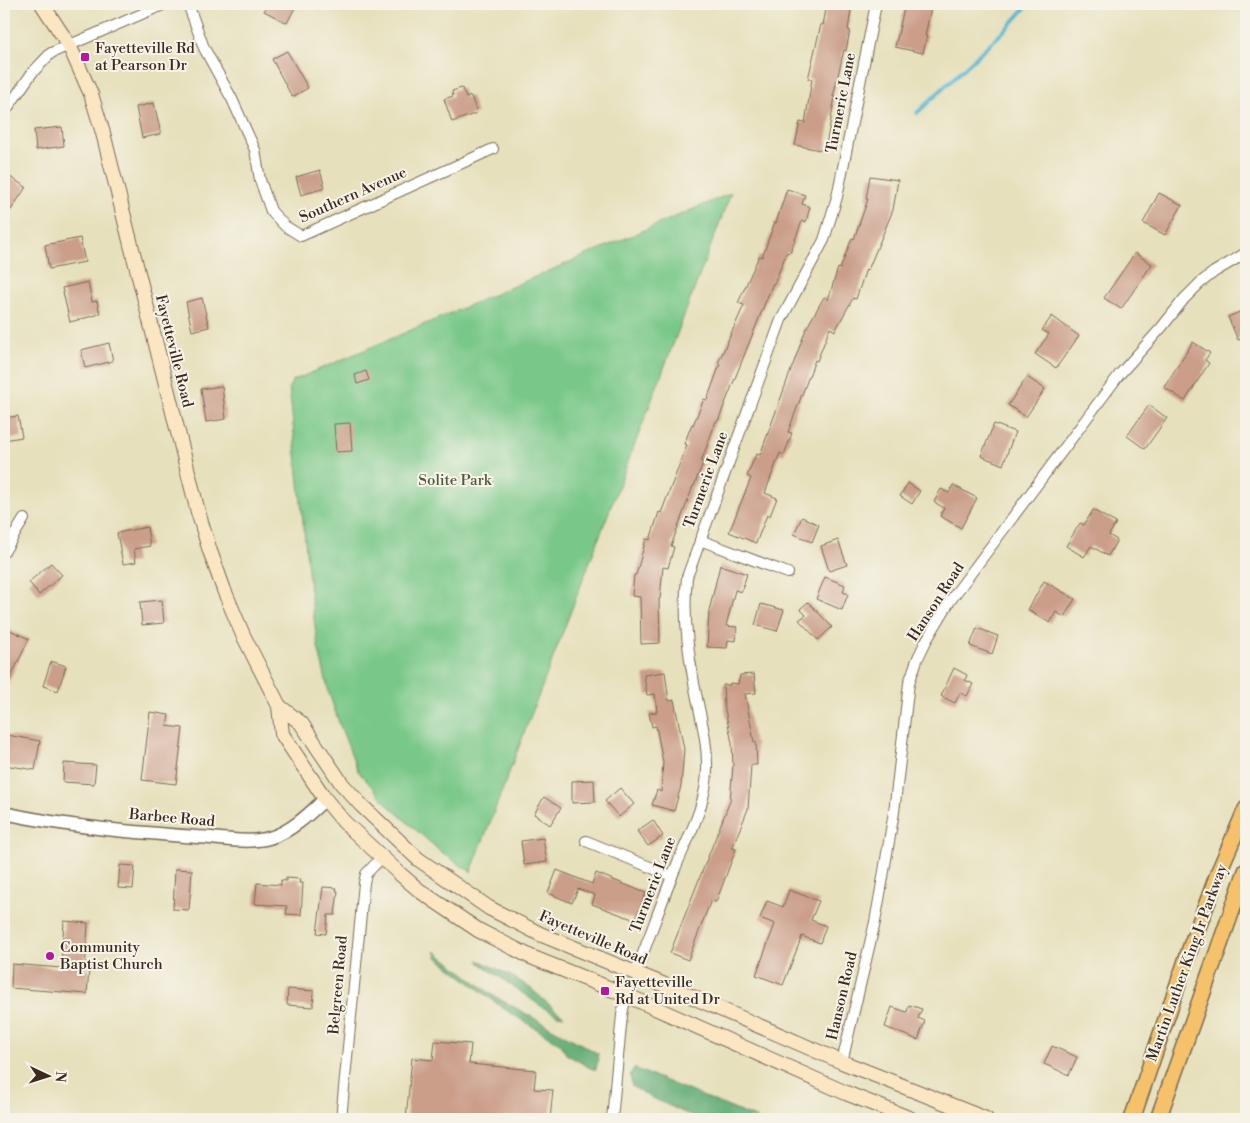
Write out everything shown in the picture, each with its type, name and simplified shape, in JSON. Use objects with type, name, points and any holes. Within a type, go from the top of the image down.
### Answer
[{"type":"main road","name":"Fayetteville Road","points":[[42,4],[69,45],[91,94],[104,133],[198,512],[210,551],[243,635],[279,706],[282,734],[325,799],[344,822],[381,858],[420,891],[478,930],[531,957],[626,995],[846,1093],[911,1119]]},
{"type":"main road","name":"Fayetteville Road","points":[[279,706],[301,723],[342,784],[361,805],[425,865],[489,908],[515,922],[842,1062],[986,1119]]},
{"type":"main road","name":"Martin Luther King Jr Parkway","points":[[1132,1119],[1191,946],[1219,871],[1246,809]]},
{"type":"main road","name":"Martin Luther King Jr Parkway","points":[[1158,1119],[1246,871]]},
{"type":"street","points":[[4,113],[32,73],[51,53],[165,4]]},
{"type":"street","name":"Southern Avenue","points":[[188,4],[204,48],[232,99],[255,150],[260,180],[270,211],[285,226],[301,236],[492,149]]},
{"type":"street","name":"Turmeric Lane","points":[[635,974],[702,800],[707,772],[705,736],[688,649],[684,600],[687,577],[781,320],[824,240],[837,197],[876,4]]},
{"type":"street","name":"Hanson Road","points":[[842,1062],[882,883],[900,766],[907,694],[917,660],[926,641],[950,601],[1119,375],[1184,299],[1214,272],[1246,252]]},
{"type":"street","points":[[4,552],[24,519]]},
{"type":"street","points":[[700,540],[788,573]]},
{"type":"street","name":"Barbee Road","points":[[4,813],[93,828],[256,840],[274,836],[287,830],[325,799]]},
{"type":"street","points":[[586,841],[672,876]]},
{"type":"street","name":"Belgreen Road","points":[[341,1119],[364,883],[366,874],[381,858]]},
{"type":"street","points":[[612,1119],[622,1015],[626,995]]},
{"type":"green space","name":"Solite Park","points":[[731,193],[471,872],[441,852],[389,806],[358,771],[339,723],[318,647],[310,590],[289,386],[292,381]]},
{"type":"green space","points":[[435,951],[494,996],[599,1054],[596,1070],[566,1054],[561,1044],[504,1009],[437,957]]},
{"type":"green space","points":[[478,960],[524,984],[564,1016],[557,1015],[542,1007]]},
{"type":"green space","points":[[634,1068],[758,1119],[698,1119],[646,1095],[632,1086],[630,1074]]},
{"type":"building","points":[[268,4],[297,4],[287,23],[264,11]]},
{"type":"building","points":[[827,4],[852,4],[848,30],[850,30],[833,97],[835,97],[825,151],[795,145],[800,122],[805,123],[812,79],[808,79]]},
{"type":"building","points":[[905,4],[932,4],[923,53],[895,47]]},
{"type":"building","points":[[287,51],[308,88],[292,97],[272,59]]},
{"type":"building","points":[[462,88],[466,98],[471,96],[477,113],[452,122],[444,99],[453,96],[452,91]]},
{"type":"building","points":[[154,103],[161,134],[142,138],[136,107]]},
{"type":"building","points":[[62,127],[64,146],[36,150],[34,130]]},
{"type":"building","points":[[320,170],[325,188],[301,195],[296,177]]},
{"type":"building","points":[[7,175],[26,187],[11,210],[4,206],[4,180]]},
{"type":"building","points":[[870,176],[898,180],[893,210],[868,270],[866,269],[856,299],[853,298],[835,331],[830,328],[817,361],[815,360],[788,432],[792,433],[784,455],[780,453],[765,493],[777,498],[770,516],[767,515],[756,543],[729,532],[751,478],[747,476],[756,454],[760,455],[806,329],[824,297],[828,300],[838,268],[840,269],[852,238],[854,239],[868,199],[866,199]]},
{"type":"building","points":[[787,189],[805,195],[802,204],[810,207],[806,222],[802,221],[790,253],[787,252],[773,283],[718,421],[716,421],[701,462],[703,463],[671,546],[674,547],[668,568],[663,567],[659,599],[660,643],[641,644],[640,597],[632,596],[634,575],[636,575],[646,539],[650,540],[659,512],[661,513],[687,445],[684,444],[692,424],[704,399],[707,400],[720,364],[718,363],[744,305],[738,303],[759,256],[762,257]]},
{"type":"building","points":[[1159,193],[1182,205],[1165,235],[1143,223]]},
{"type":"building","points":[[80,238],[85,262],[49,269],[45,245]]},
{"type":"building","points":[[1135,253],[1152,264],[1121,309],[1104,298]]},
{"type":"building","points":[[88,282],[92,302],[97,301],[100,314],[70,322],[62,288]]},
{"type":"building","points":[[202,298],[209,327],[192,331],[186,302]]},
{"type":"building","points":[[1246,309],[1246,337],[1238,340],[1228,317]]},
{"type":"building","points":[[1052,316],[1079,336],[1056,368],[1035,354],[1049,334],[1042,330]]},
{"type":"building","points":[[1193,342],[1210,353],[1205,360],[1209,363],[1185,401],[1164,387]]},
{"type":"building","points":[[109,343],[113,361],[85,368],[81,350]]},
{"type":"building","points":[[366,371],[369,380],[357,384],[355,375]]},
{"type":"building","points":[[1027,377],[1045,389],[1026,417],[1008,405]]},
{"type":"building","points":[[222,386],[226,419],[206,422],[201,389]]},
{"type":"building","points":[[1149,405],[1167,418],[1145,449],[1127,436]]},
{"type":"building","points":[[18,416],[22,437],[4,440],[4,418]]},
{"type":"building","points":[[350,423],[352,451],[336,452],[334,424]]},
{"type":"building","points":[[994,424],[1015,432],[1003,465],[981,456]]},
{"type":"building","points":[[908,483],[920,491],[912,504],[900,496]]},
{"type":"building","points":[[953,485],[977,498],[961,528],[940,516],[944,508],[934,502],[941,489],[949,493]]},
{"type":"building","points":[[1093,510],[1116,523],[1109,535],[1117,540],[1108,556],[1091,546],[1084,557],[1066,546],[1080,523],[1084,525]]},
{"type":"building","points":[[802,517],[819,525],[812,542],[794,534]]},
{"type":"building","points":[[147,527],[150,546],[134,549],[136,562],[123,564],[117,533]]},
{"type":"building","points":[[838,540],[847,565],[829,571],[821,546]]},
{"type":"building","points":[[51,563],[62,575],[39,595],[29,582]]},
{"type":"building","points":[[720,565],[747,574],[741,592],[735,590],[726,626],[737,627],[736,641],[728,640],[727,648],[707,647],[709,611]]},
{"type":"building","points":[[825,577],[845,585],[843,592],[848,594],[842,610],[816,599]]},
{"type":"building","points":[[1044,581],[1075,599],[1064,617],[1056,612],[1050,623],[1028,610]]},
{"type":"building","points":[[162,600],[164,623],[142,625],[140,602]]},
{"type":"building","points":[[808,602],[832,627],[818,640],[799,620],[806,615],[800,609]]},
{"type":"building","points":[[761,604],[784,610],[777,631],[755,625]]},
{"type":"building","points":[[977,628],[998,636],[992,654],[970,646]]},
{"type":"building","points":[[10,630],[29,639],[4,691],[4,642]]},
{"type":"building","points":[[51,661],[66,666],[58,691],[43,686]]},
{"type":"building","points":[[954,668],[967,675],[965,680],[973,684],[967,696],[960,693],[955,703],[941,696]]},
{"type":"building","points":[[665,672],[669,701],[674,700],[684,749],[681,786],[674,811],[652,805],[657,790],[661,792],[663,762],[656,726],[652,727],[649,713],[657,712],[655,694],[647,695],[644,675]]},
{"type":"building","points":[[754,674],[756,693],[745,694],[754,742],[756,742],[757,765],[751,765],[748,809],[732,848],[736,849],[716,902],[711,900],[688,960],[670,953],[730,801],[733,765],[732,743],[724,705],[723,685],[730,685],[730,683],[738,684],[740,675]]},
{"type":"building","points":[[150,712],[169,715],[167,726],[183,728],[176,784],[142,780]]},
{"type":"building","points":[[7,735],[40,741],[35,770],[4,765]]},
{"type":"building","points":[[64,763],[96,765],[94,784],[63,782]]},
{"type":"building","points":[[594,780],[595,802],[572,803],[572,781]]},
{"type":"building","points":[[620,788],[634,804],[619,817],[605,801]]},
{"type":"building","points":[[544,797],[561,808],[550,825],[534,814]]},
{"type":"building","points":[[653,820],[663,836],[648,846],[637,831]]},
{"type":"building","points":[[543,838],[547,862],[524,865],[521,841]]},
{"type":"building","points":[[120,865],[135,866],[133,889],[118,888]]},
{"type":"building","points":[[175,869],[192,870],[189,910],[173,909]]},
{"type":"building","points":[[557,870],[592,884],[596,873],[646,893],[635,920],[592,904],[595,895],[578,889],[572,903],[548,893]]},
{"type":"building","points":[[286,878],[300,879],[299,883],[303,883],[301,915],[286,914],[287,906],[255,904],[257,883],[281,885],[281,880],[286,881]]},
{"type":"building","points":[[323,887],[337,888],[336,891],[338,891],[335,915],[328,915],[326,934],[317,933]]},
{"type":"building","points":[[789,890],[819,901],[811,920],[826,926],[820,943],[802,936],[783,985],[756,975],[775,924],[760,918],[767,901],[783,907]]},
{"type":"building","points":[[64,921],[88,923],[85,970],[89,970],[87,994],[11,988],[12,964],[61,968]]},
{"type":"building","points":[[288,989],[314,991],[313,1007],[287,1005]]},
{"type":"building","points":[[909,1005],[922,1009],[918,1018],[925,1021],[918,1040],[885,1027],[892,1007],[907,1012]]},
{"type":"building","points":[[435,1041],[471,1044],[469,1064],[536,1070],[534,1089],[553,1090],[550,1119],[406,1119],[412,1058],[433,1060]]},
{"type":"building","points":[[1052,1046],[1077,1057],[1069,1075],[1044,1064]]},
{"type":"waterway","points":[[917,113],[1009,26],[1029,4]]},
{"type":"place","name":"Fayetteville Rd at Pearson Dr","points":[[85,57]]},
{"type":"place","name":"Community Baptist Church","points":[[50,956]]},
{"type":"place","name":"Fayetteville Rd at United Dr","points":[[605,991]]}]
